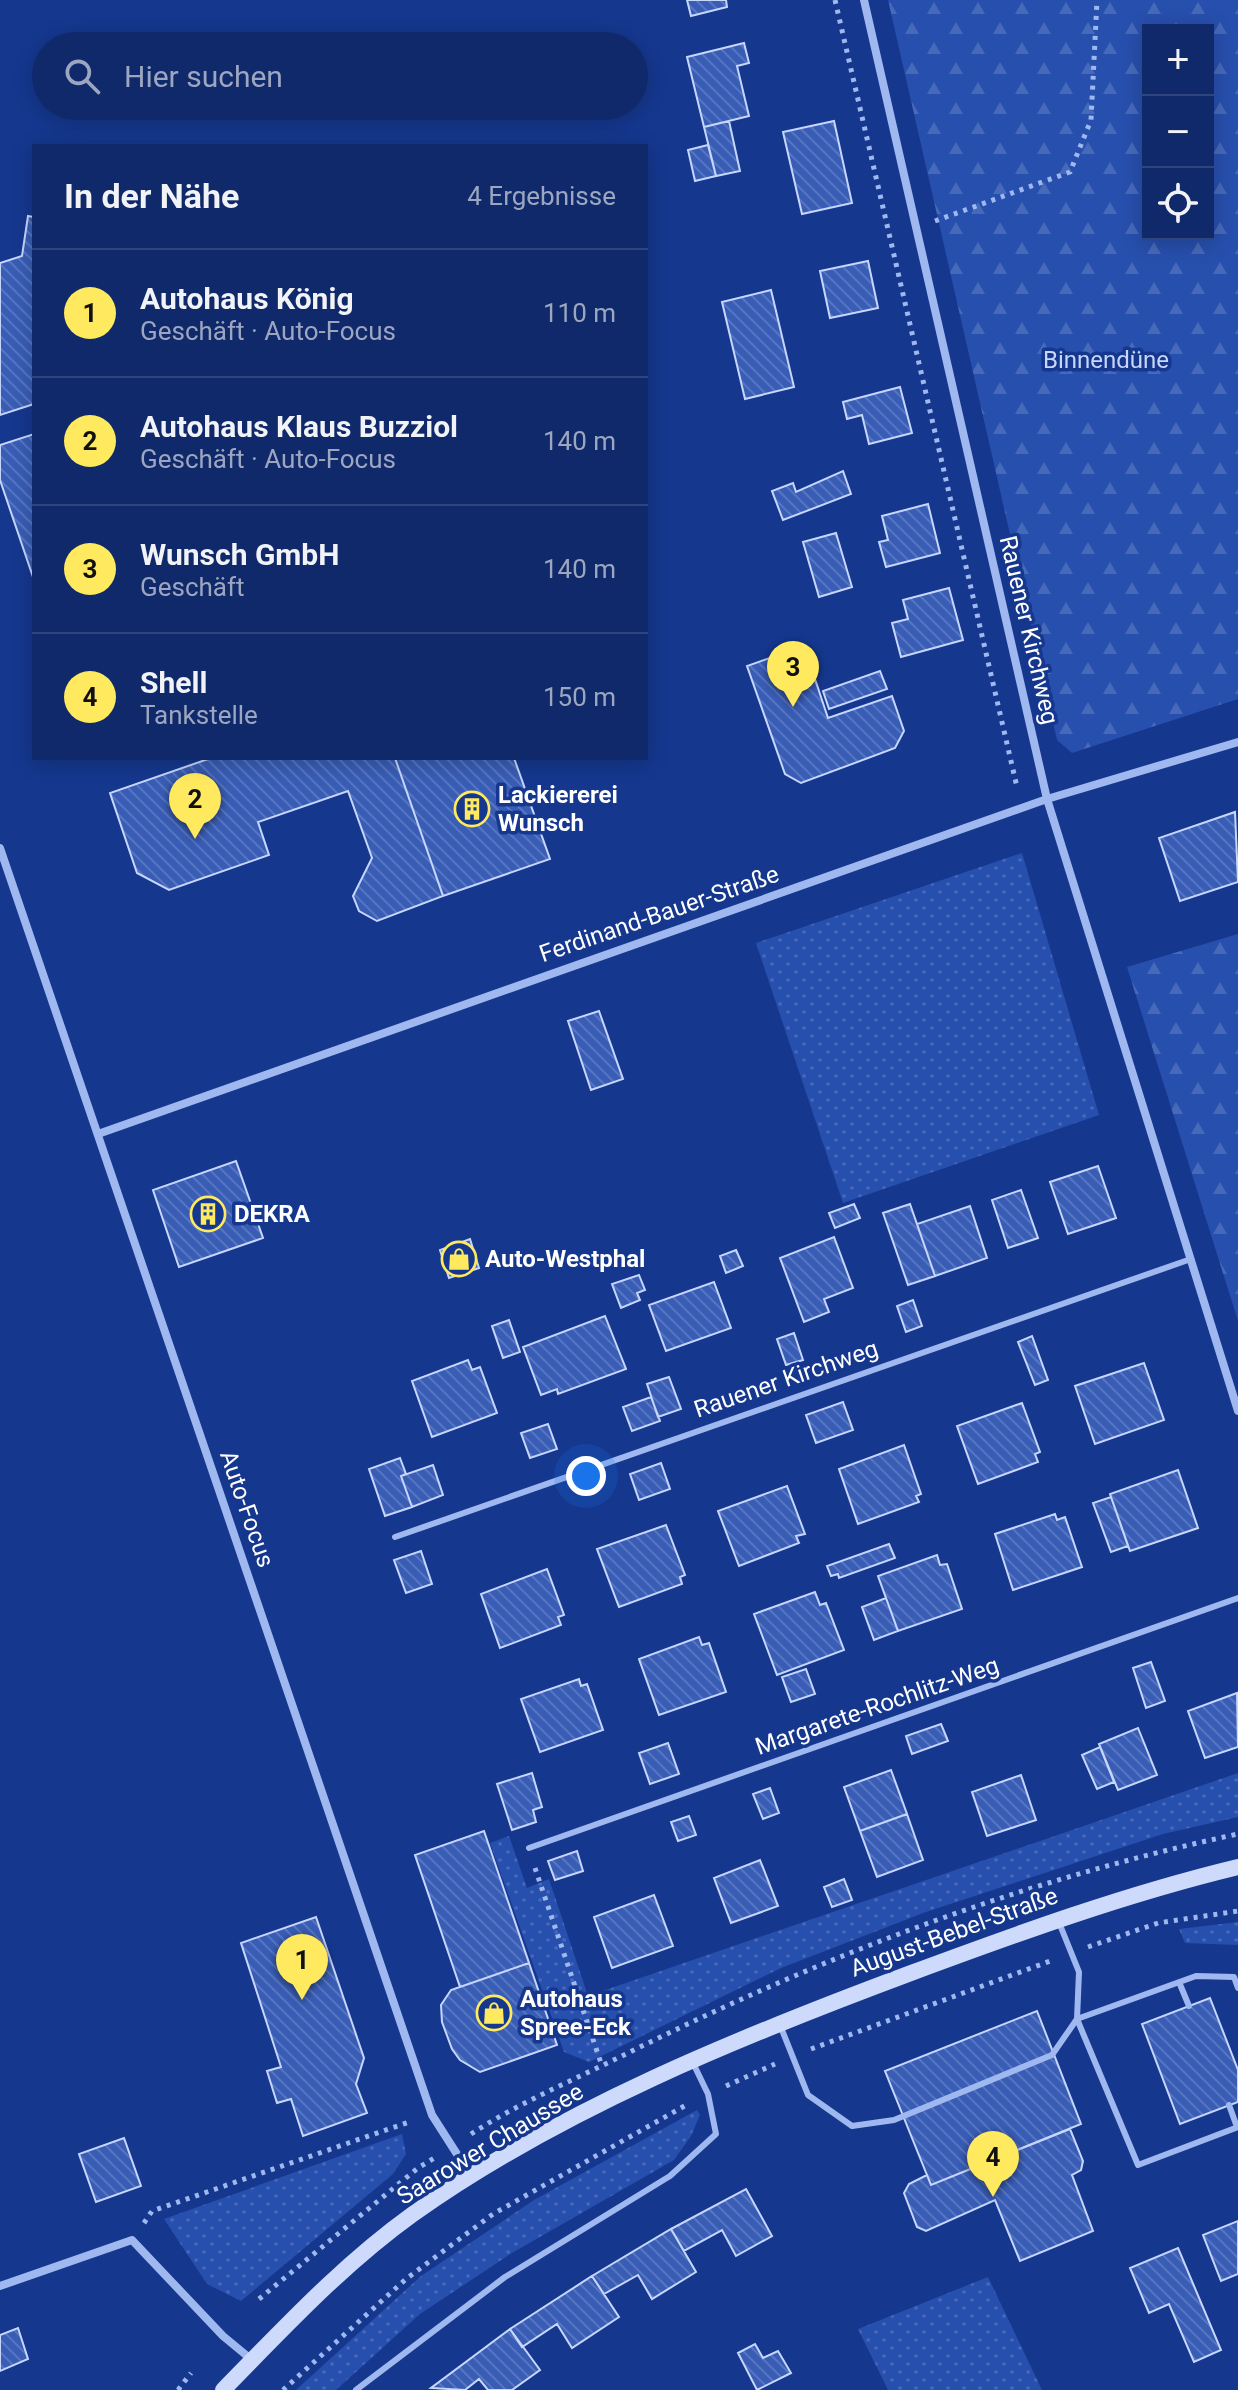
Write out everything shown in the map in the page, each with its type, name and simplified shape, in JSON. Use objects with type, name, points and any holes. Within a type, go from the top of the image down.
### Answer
[{"type":"main road","name":"August-Bebel-Straße","points":[[692,2060],[779,2022],[1058,1919],[1151,1888],[1238,1867]]},
{"type":"main road","name":"Saarower Chaussee","points":[[223,2390],[314,2294],[412,2215],[471,2177],[692,2060]]},
{"type":"street","name":"Rauener Kirchweg","points":[[864,0],[1047,799],[1238,1411]]},
{"type":"street","name":"Ferdinand-Bauer-Straße","points":[[98,1134],[1022,807],[1238,742]]},
{"type":"street","name":"Auto-Focus","points":[[0,848],[432,2115],[471,2177]]},
{"type":"street","points":[[0,2286],[132,2240],[223,2336],[252,2360]]},
{"type":"lane","name":"Rauener Kirchweg","points":[[395,1537],[1191,1259]]},
{"type":"lane","name":"Margarete-Rochlitz-Weg","points":[[529,1848],[1238,1598]]},
{"type":"lane","points":[[1058,1919],[1079,1972],[1077,2019],[1138,2165],[1238,2127],[1229,2105]]},
{"type":"lane","points":[[779,2022],[808,2095],[852,2126],[894,2120],[1052,2055],[1077,2019],[1179,1982],[1196,1976],[1234,1977],[1238,1988]]},
{"type":"lane","points":[[1179,1982],[1189,2006]]},
{"type":"lane","points":[[356,2390],[505,2277],[670,2176],[716,2134],[708,2094],[692,2060]]},
{"type":"path","points":[[835,0],[1022,807]]},
{"type":"path","points":[[915,228],[1070,172],[1091,120],[1097,0]]},
{"type":"path","points":[[490,2121],[749,1992],[949,1914],[1127,1858],[1238,1834]]},
{"type":"path","points":[[529,1848],[602,2066]]},
{"type":"path","points":[[283,2390],[406,2279],[493,2214],[708,2094],[792,2056],[1158,1923],[1238,1911]]},
{"type":"path","points":[[132,2240],[152,2211],[432,2115]]},
{"type":"path","points":[[259,2299],[418,2168]]},
{"type":"path","points":[[178,2390],[191,2373]]},
{"type":"green space","name":"Binnendüne","points":[[888,0],[1238,0],[1238,699],[1072,753],[1057,740]]},
{"type":"green space","points":[[1022,853],[1099,1115],[843,1203],[756,943]]},
{"type":"green space","points":[[1238,934],[1238,1321],[1127,967]]},
{"type":"green space","points":[[1238,1773],[1238,1817],[1163,1834],[926,1912],[781,1968],[589,2062],[564,2052],[490,1843],[509,1836],[527,1888],[549,1879],[588,1996]]},
{"type":"green space","points":[[1238,1922],[1238,1945],[1185,1943],[1179,1929]]},
{"type":"green space","points":[[697,2110],[700,2115],[691,2136],[674,2160],[512,2253],[420,2314],[336,2390],[296,2390],[421,2276],[534,2200]]},
{"type":"green space","points":[[402,2134],[406,2154],[393,2174],[241,2301],[207,2284],[164,2219]]},
{"type":"green space","points":[[988,2277],[1042,2390],[888,2390],[858,2329]]},
{"type":"building","points":[[687,0],[726,0],[727,7],[691,16]]},
{"type":"building","points":[[744,43],[749,63],[737,66],[749,116],[704,127],[687,57]]},
{"type":"building","points":[[729,121],[740,171],[716,176],[704,127]]},
{"type":"building","points":[[834,121],[852,203],[802,214],[783,132]]},
{"type":"building","points":[[708,145],[716,176],[695,181],[688,150]]},
{"type":"building","points":[[28,216],[32,217],[32,405],[0,415],[0,263],[22,256]]},
{"type":"building","points":[[868,261],[878,308],[830,318],[820,271]]},
{"type":"building","points":[[771,290],[794,387],[745,399],[722,302]]},
{"type":"building","points":[[900,387],[912,433],[869,444],[862,415],[847,419],[843,402]]},
{"type":"building","points":[[32,435],[32,574],[0,480],[0,445]]},
{"type":"building","points":[[843,471],[851,494],[783,520],[772,491],[793,483],[796,492]]},
{"type":"building","points":[[928,504],[940,553],[886,567],[879,542],[888,540],[882,516]]},
{"type":"building","points":[[836,533],[852,587],[819,597],[803,542]]},
{"type":"building","points":[[949,588],[963,640],[901,657],[892,623],[908,619],[903,600]]},
{"type":"building","points":[[804,646],[828,718],[892,696],[904,731],[895,748],[801,783],[785,774],[747,666]]},
{"type":"building","points":[[880,671],[887,689],[829,709],[823,691]]},
{"type":"building","points":[[205,760],[396,760],[443,896],[377,921],[359,911],[353,896],[372,858],[348,791],[258,822],[269,855],[169,890],[137,873],[110,793]]},
{"type":"building","name":"Lackiererei Wunsch","points":[[396,760],[515,760],[550,859],[443,896]]},
{"type":"building","points":[[1235,812],[1238,882],[1180,901],[1159,838]]},
{"type":"building","points":[[599,1011],[623,1079],[591,1090],[568,1021]]},
{"type":"building","name":"DEKRA","points":[[236,1161],[263,1238],[179,1267],[153,1190]]},
{"type":"building","points":[[1098,1166],[1116,1218],[1068,1234],[1050,1182]]},
{"type":"building","points":[[1021,1190],[1038,1238],[1008,1248],[992,1200]]},
{"type":"building","points":[[854,1204],[860,1218],[835,1228],[829,1213]]},
{"type":"building","points":[[910,1204],[935,1276],[908,1285],[883,1213]]},
{"type":"building","points":[[970,1206],[987,1258],[935,1276],[917,1224]]},
{"type":"building","points":[[834,1237],[853,1288],[824,1299],[829,1312],[804,1322],[780,1258]]},
{"type":"building","name":"Auto-Westphal","points":[[470,1239],[479,1268],[449,1278],[440,1250]]},
{"type":"building","points":[[736,1250],[743,1266],[726,1273],[720,1256]]},
{"type":"building","points":[[639,1275],[645,1290],[637,1293],[640,1300],[621,1308],[612,1284]]},
{"type":"building","points":[[714,1282],[731,1328],[666,1351],[649,1305]]},
{"type":"building","points":[[913,1300],[922,1326],[906,1332],[897,1306]]},
{"type":"building","points":[[605,1316],[626,1369],[558,1394],[557,1389],[541,1395],[523,1347]]},
{"type":"building","points":[[509,1320],[520,1352],[503,1358],[492,1326]]},
{"type":"building","points":[[794,1333],[803,1360],[786,1365],[777,1339]]},
{"type":"building","points":[[1032,1336],[1048,1380],[1035,1385],[1018,1342]]},
{"type":"building","points":[[468,1360],[472,1370],[480,1367],[497,1413],[432,1437],[412,1381]]},
{"type":"building","points":[[1144,1363],[1164,1420],[1095,1444],[1075,1386]]},
{"type":"building","points":[[669,1377],[681,1409],[658,1417],[647,1384]]},
{"type":"building","points":[[651,1397],[660,1421],[632,1431],[623,1407]]},
{"type":"building","points":[[843,1402],[853,1430],[816,1443],[806,1415]]},
{"type":"building","points":[[1022,1403],[1040,1452],[1035,1454],[1038,1462],[978,1484],[957,1426]]},
{"type":"building","points":[[548,1424],[557,1449],[530,1458],[521,1433]]},
{"type":"building","points":[[904,1445],[921,1494],[916,1496],[919,1502],[858,1524],[839,1469]]},
{"type":"building","points":[[400,1458],[406,1474],[401,1476],[412,1507],[385,1516],[369,1469]]},
{"type":"building","points":[[661,1463],[670,1489],[639,1500],[630,1474]]},
{"type":"building","points":[[433,1465],[443,1495],[412,1507],[401,1476]]},
{"type":"building","points":[[1178,1470],[1198,1528],[1130,1551],[1110,1494]]},
{"type":"building","points":[[787,1486],[805,1534],[796,1536],[799,1543],[739,1566],[718,1511]]},
{"type":"building","points":[[1111,1497],[1128,1546],[1111,1552],[1093,1503]]},
{"type":"building","points":[[1055,1514],[1057,1520],[1065,1517],[1082,1567],[1013,1590],[995,1534]]},
{"type":"building","points":[[666,1525],[685,1575],[680,1577],[682,1584],[619,1607],[597,1549]]},
{"type":"building","points":[[889,1544],[895,1558],[839,1578],[838,1574],[831,1576],[827,1566]]},
{"type":"building","points":[[421,1551],[432,1584],[406,1593],[394,1560]]},
{"type":"building","points":[[937,1555],[940,1565],[947,1564],[962,1609],[898,1631],[878,1576]]},
{"type":"building","points":[[547,1569],[564,1615],[558,1617],[561,1625],[500,1648],[481,1594]]},
{"type":"building","points":[[815,1592],[820,1605],[826,1603],[844,1650],[777,1675],[754,1614]]},
{"type":"building","points":[[886,1598],[898,1631],[874,1640],[862,1607]]},
{"type":"building","points":[[699,1637],[702,1645],[709,1643],[726,1692],[659,1715],[639,1659]]},
{"type":"building","points":[[1151,1662],[1165,1701],[1146,1708],[1133,1668]]},
{"type":"building","points":[[806,1669],[815,1694],[791,1702],[782,1677]]},
{"type":"building","points":[[579,1679],[581,1686],[587,1684],[603,1730],[540,1752],[521,1699]]},
{"type":"building","points":[[1237,1693],[1238,1747],[1205,1758],[1188,1711]]},
{"type":"building","points":[[941,1724],[948,1741],[912,1754],[906,1736]]},
{"type":"building","points":[[1138,1728],[1157,1775],[1118,1790],[1099,1744]]},
{"type":"building","points":[[668,1743],[679,1774],[650,1784],[639,1753]]},
{"type":"building","points":[[1100,1747],[1114,1782],[1097,1789],[1082,1755]]},
{"type":"building","points":[[891,1770],[907,1814],[860,1831],[844,1787]]},
{"type":"building","points":[[532,1773],[542,1807],[533,1810],[536,1822],[512,1830],[497,1784]]},
{"type":"building","points":[[1021,1775],[1036,1820],[987,1836],[972,1792]]},
{"type":"building","points":[[770,1788],[779,1813],[763,1819],[753,1794]]},
{"type":"building","points":[[907,1814],[923,1860],[877,1877],[860,1831]]},
{"type":"building","points":[[689,1816],[696,1835],[678,1841],[671,1822]]},
{"type":"building","points":[[484,1831],[529,1963],[460,1987],[415,1855]]},
{"type":"building","points":[[577,1851],[583,1871],[555,1880],[548,1861]]},
{"type":"building","points":[[760,1860],[778,1906],[731,1923],[714,1878]]},
{"type":"building","points":[[844,1879],[852,1900],[832,1907],[824,1887]]},
{"type":"building","points":[[654,1895],[673,1946],[612,1968],[594,1917]]},
{"type":"building","points":[[316,1917],[364,2058],[356,2084],[367,2113],[303,2136],[291,2099],[277,2103],[267,2071],[281,2067],[241,1943]]},
{"type":"building","name":"Autohaus Spree-Eck","points":[[529,1963],[557,2045],[480,2072],[460,2060],[452,2049],[442,2022],[441,2005],[451,1990]]},
{"type":"building","points":[[1210,1998],[1238,2070],[1238,2102],[1180,2124],[1142,2024]]},
{"type":"building","points":[[1037,2011],[1081,2124],[931,2185],[885,2071]]},
{"type":"building","points":[[1070,2129],[1083,2161],[1081,2170],[1072,2175],[1093,2231],[1020,2261],[995,2200],[926,2231],[917,2227],[904,2193],[909,2184],[927,2175],[931,2185]]},
{"type":"building","points":[[124,2138],[141,2186],[96,2202],[79,2154]]},
{"type":"building","points":[[746,2189],[772,2236],[736,2256],[722,2230],[684,2251],[671,2229]]},
{"type":"building","points":[[1238,2221],[1238,2274],[1221,2281],[1203,2235]]},
{"type":"building","points":[[671,2229],[696,2272],[652,2299],[638,2275],[604,2294],[592,2276]]},
{"type":"building","points":[[1178,2248],[1221,2350],[1194,2362],[1169,2304],[1149,2313],[1130,2268]]},
{"type":"building","points":[[592,2276],[619,2317],[572,2348],[557,2324],[522,2347],[510,2329]]},
{"type":"building","points":[[18,2328],[28,2359],[0,2371],[0,2335]]},
{"type":"building","points":[[510,2329],[540,2370],[512,2390],[488,2390],[479,2379],[465,2390],[431,2388]]},
{"type":"building","points":[[755,2344],[763,2358],[778,2351],[791,2373],[757,2390],[738,2353]]},
{"type":"place","name":"Wunsch GmbH","points":[[793,707]]},
{"type":"place","name":"Lackiererei Wunsch","points":[[472,809]]},
{"type":"place","name":"Autohaus Klaus Buzziol","points":[[195,839]]},
{"type":"place","name":"DEKRA","points":[[208,1214]]},
{"type":"place","name":"Auto-Westphal","points":[[459,1259]]},
{"type":"place","name":"Autohaus König","points":[[302,2000]]},
{"type":"place","name":"Autohaus Spree-Eck","points":[[494,2013]]},
{"type":"place","name":"Shell","points":[[993,2197]]}]
